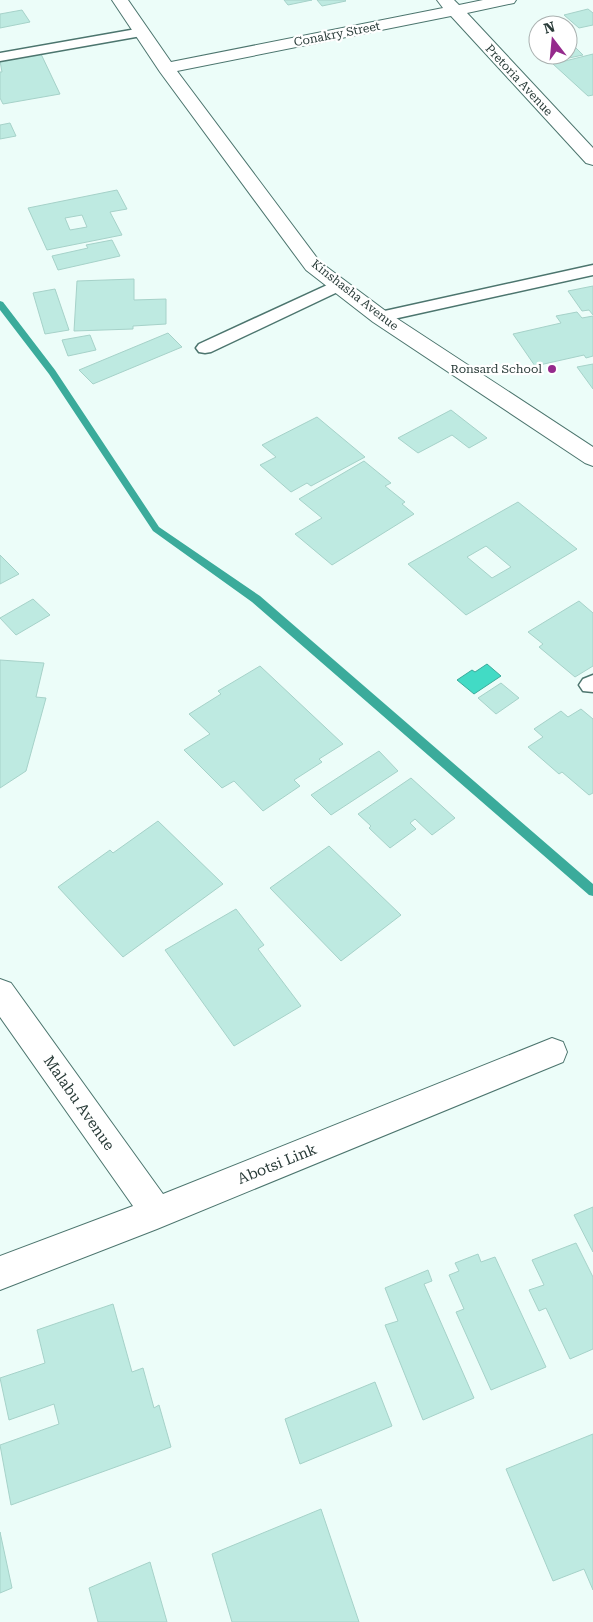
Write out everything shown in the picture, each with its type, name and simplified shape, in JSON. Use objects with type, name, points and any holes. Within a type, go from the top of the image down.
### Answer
[{"type":"street","name":"Kinshasha Avenue","points":[[120,0],[166,68],[313,266],[380,318],[593,458]]},
{"type":"street","name":"Conakry Street","points":[[166,68],[450,5],[508,0]]},
{"type":"street","name":"Pretoria Avenue","points":[[450,5],[593,160]]},
{"type":"street","name":"Malabu Avenue","points":[[0,992],[157,1213]]},
{"type":"street","name":"Abotsi Link","points":[[0,1272],[157,1213],[552,1052]]},
{"type":"lane","points":[[0,57],[142,32]]},
{"type":"lane","points":[[380,318],[593,270]]},
{"type":"lane","points":[[205,348],[338,285]]},
{"type":"shaded area","points":[[487,664],[501,676],[474,694],[457,680],[472,670],[475,672]]},
{"type":"building","points":[[284,0],[312,0],[288,5]]},
{"type":"building","points":[[317,0],[345,0],[346,1],[322,6]]},
{"type":"building","points":[[588,9],[593,13],[593,25],[579,28],[578,15],[564,15]]},
{"type":"building","points":[[22,10],[30,22],[0,28],[0,14]]},
{"type":"building","points":[[41,54],[60,94],[3,104],[0,98],[0,72],[2,72],[0,61]]},
{"type":"building","points":[[593,54],[593,95],[588,96],[554,65],[578,65],[578,58]]},
{"type":"building","points":[[10,123],[16,136],[0,139],[0,125]]},
{"type":"building","points":[[117,190],[127,209],[110,212],[122,235],[47,250],[28,208]],"holes":[[[82,215],[87,227],[70,230],[65,218]]]},
{"type":"building","points":[[112,240],[120,256],[58,270],[52,256],[88,248],[86,245]]},
{"type":"building","points":[[134,279],[134,300],[166,299],[166,324],[133,326],[133,329],[74,331],[77,281]]},
{"type":"building","points":[[593,286],[593,315],[589,310],[582,311],[568,291]]},
{"type":"building","points":[[55,289],[69,330],[45,334],[33,293]]},
{"type":"building","points":[[577,312],[582,318],[593,316],[593,356],[586,358],[584,355],[535,366],[513,334],[561,323],[556,316]]},
{"type":"building","points":[[168,333],[182,347],[93,384],[79,370]]},
{"type":"building","points":[[90,335],[96,350],[68,356],[62,340]]},
{"type":"building","points":[[593,364],[593,389],[577,367]]},
{"type":"building","points":[[451,410],[487,438],[469,448],[452,435],[418,453],[398,438]]},
{"type":"building","points":[[317,417],[365,457],[311,486],[307,483],[291,492],[260,465],[276,457],[262,445]]},
{"type":"building","points":[[364,461],[391,483],[385,486],[405,502],[402,504],[414,514],[332,565],[295,534],[322,518],[299,499]]},
{"type":"building","points":[[518,502],[577,549],[466,615],[408,564]],"holes":[[[486,546],[511,567],[492,578],[467,557]]]},
{"type":"building","points":[[0,555],[19,574],[0,584]]},
{"type":"building","points":[[33,599],[50,615],[16,635],[0,618]]},
{"type":"building","points":[[579,601],[593,613],[593,666],[575,677],[539,647],[543,644],[528,632]]},
{"type":"building","points":[[0,660],[44,663],[36,697],[46,698],[26,771],[0,788]]},
{"type":"building","points":[[260,666],[343,744],[319,759],[322,762],[294,780],[300,786],[263,811],[234,781],[222,788],[184,750],[210,734],[189,714],[221,694],[218,691]]},
{"type":"building","points":[[501,683],[519,698],[496,714],[478,698]]},
{"type":"building","points":[[581,709],[593,719],[593,793],[589,795],[562,772],[559,774],[528,747],[543,737],[534,729],[561,711],[568,717]]},
{"type":"building","points":[[379,751],[398,771],[331,815],[311,795]]},
{"type":"building","points":[[411,778],[455,818],[432,835],[415,819],[410,823],[416,829],[390,848],[369,828],[371,826],[358,814]]},
{"type":"building","points":[[158,821],[223,884],[123,957],[58,887],[110,850],[113,853]]},
{"type":"building","points":[[329,846],[401,915],[341,961],[270,888]]},
{"type":"building","points":[[236,909],[264,945],[258,949],[301,1006],[234,1046],[165,950]]},
{"type":"building","points":[[593,1207],[593,1252],[574,1215]]},
{"type":"building","points":[[576,1243],[593,1277],[593,1349],[570,1359],[546,1308],[539,1311],[529,1290],[544,1285],[532,1260]]},
{"type":"building","points":[[478,1254],[481,1262],[495,1257],[546,1367],[491,1390],[456,1312],[464,1309],[449,1275],[459,1271],[455,1263]]},
{"type":"building","points":[[428,1270],[432,1281],[424,1284],[474,1398],[423,1420],[385,1325],[398,1321],[385,1288]]},
{"type":"building","points":[[113,1304],[132,1372],[143,1368],[154,1408],[159,1405],[171,1447],[11,1505],[0,1445],[59,1424],[54,1404],[9,1420],[0,1378],[45,1363],[37,1330]]},
{"type":"building","points":[[375,1382],[392,1426],[300,1464],[285,1419]]},
{"type":"building","points":[[593,1434],[593,1590],[584,1569],[553,1581],[506,1469]]},
{"type":"building","points":[[321,1509],[359,1622],[232,1622],[212,1554]]},
{"type":"building","points":[[0,1532],[12,1588],[0,1593]]},
{"type":"building","points":[[150,1562],[167,1622],[98,1622],[89,1588]]},
{"type":"waterway","points":[[0,304],[52,372],[156,529],[256,599],[593,891]]},
{"type":"place","name":"Ronsard School","points":[[552,369]]}]
